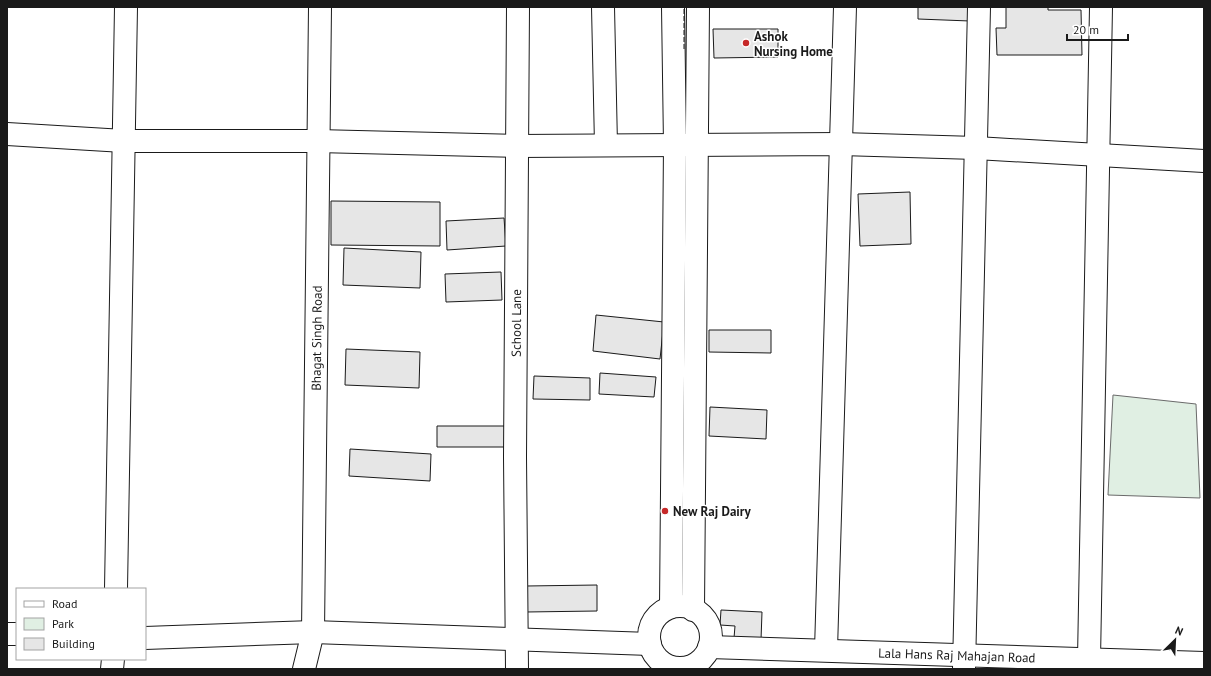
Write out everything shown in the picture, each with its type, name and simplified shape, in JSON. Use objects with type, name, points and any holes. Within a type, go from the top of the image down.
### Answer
[{"type":"street","points":[[116,588],[126,7]]},
{"type":"street","name":"Bhagat Singh Road","points":[[304,669],[313,632],[317,141],[320,7]]},
{"type":"street","name":"School Lane","points":[[517,669],[515,457],[518,7]]},
{"type":"street","points":[[603,7],[606,146]]},
{"type":"street","points":[[672,607],[675,144],[673,7]]},
{"type":"street","points":[[693,610],[698,7]]},
{"type":"street","points":[[826,650],[845,7]]},
{"type":"street","points":[[964,662],[979,7]]},
{"type":"street","points":[[1089,659],[1101,7]]},
{"type":"street","points":[[7,134],[124,141],[317,141],[517,146],[841,144],[976,148],[1204,161]]},
{"type":"street","points":[[679,606],[693,610],[704,618],[709,627],[711,637],[709,647],[700,660],[688,668],[668,666],[653,653],[650,644],[649,635],[651,626],[663,611],[672,607],[679,606]]},
{"type":"street","points":[[146,638],[313,632],[650,644]]},
{"type":"street","name":"Lala Hans Raj Mahajan Road","points":[[709,647],[826,650],[964,662],[1089,659],[1204,663]]},
{"type":"green space","points":[[1113,395],[1196,404],[1200,498],[1108,495]]},
{"type":"building","points":[[918,7],[971,7],[970,21],[918,19]]},
{"type":"building","points":[[1006,7],[1048,7],[1048,10],[1081,10],[1082,55],[997,55],[996,28],[1006,28]]},
{"type":"building","name":"Ashok Nursing Home","points":[[713,29],[778,29],[778,57],[714,58]]},
{"type":"building","points":[[910,192],[911,244],[860,246],[858,194]]},
{"type":"building","points":[[331,201],[440,202],[440,246],[331,245]]},
{"type":"building","points":[[504,218],[506,246],[447,250],[446,221]]},
{"type":"building","points":[[344,248],[421,252],[420,288],[343,285]]},
{"type":"building","points":[[501,272],[502,300],[446,302],[445,274]]},
{"type":"building","points":[[596,315],[664,322],[660,359],[593,351]]},
{"type":"building","points":[[709,330],[771,330],[771,353],[709,352]]},
{"type":"building","points":[[346,349],[420,352],[419,388],[345,385]]},
{"type":"building","points":[[600,373],[656,377],[654,397],[599,394]]},
{"type":"building","points":[[534,376],[590,378],[590,400],[533,399]]},
{"type":"building","points":[[710,407],[767,410],[766,439],[709,436]]},
{"type":"building","points":[[437,426],[506,426],[506,447],[437,447]]},
{"type":"building","points":[[350,449],[431,454],[430,481],[349,476]]},
{"type":"building","points":[[597,585],[597,611],[526,612],[526,586]]},
{"type":"building","points":[[721,610],[762,612],[761,640],[734,638],[735,626],[720,625]]},
{"type":"fence","points":[[684,7],[684,49]]},
{"type":"place","name":"Ashok Nursing Home","points":[[746,43]]},
{"type":"place","name":"New Raj Dairy","points":[[665,511]]}]
